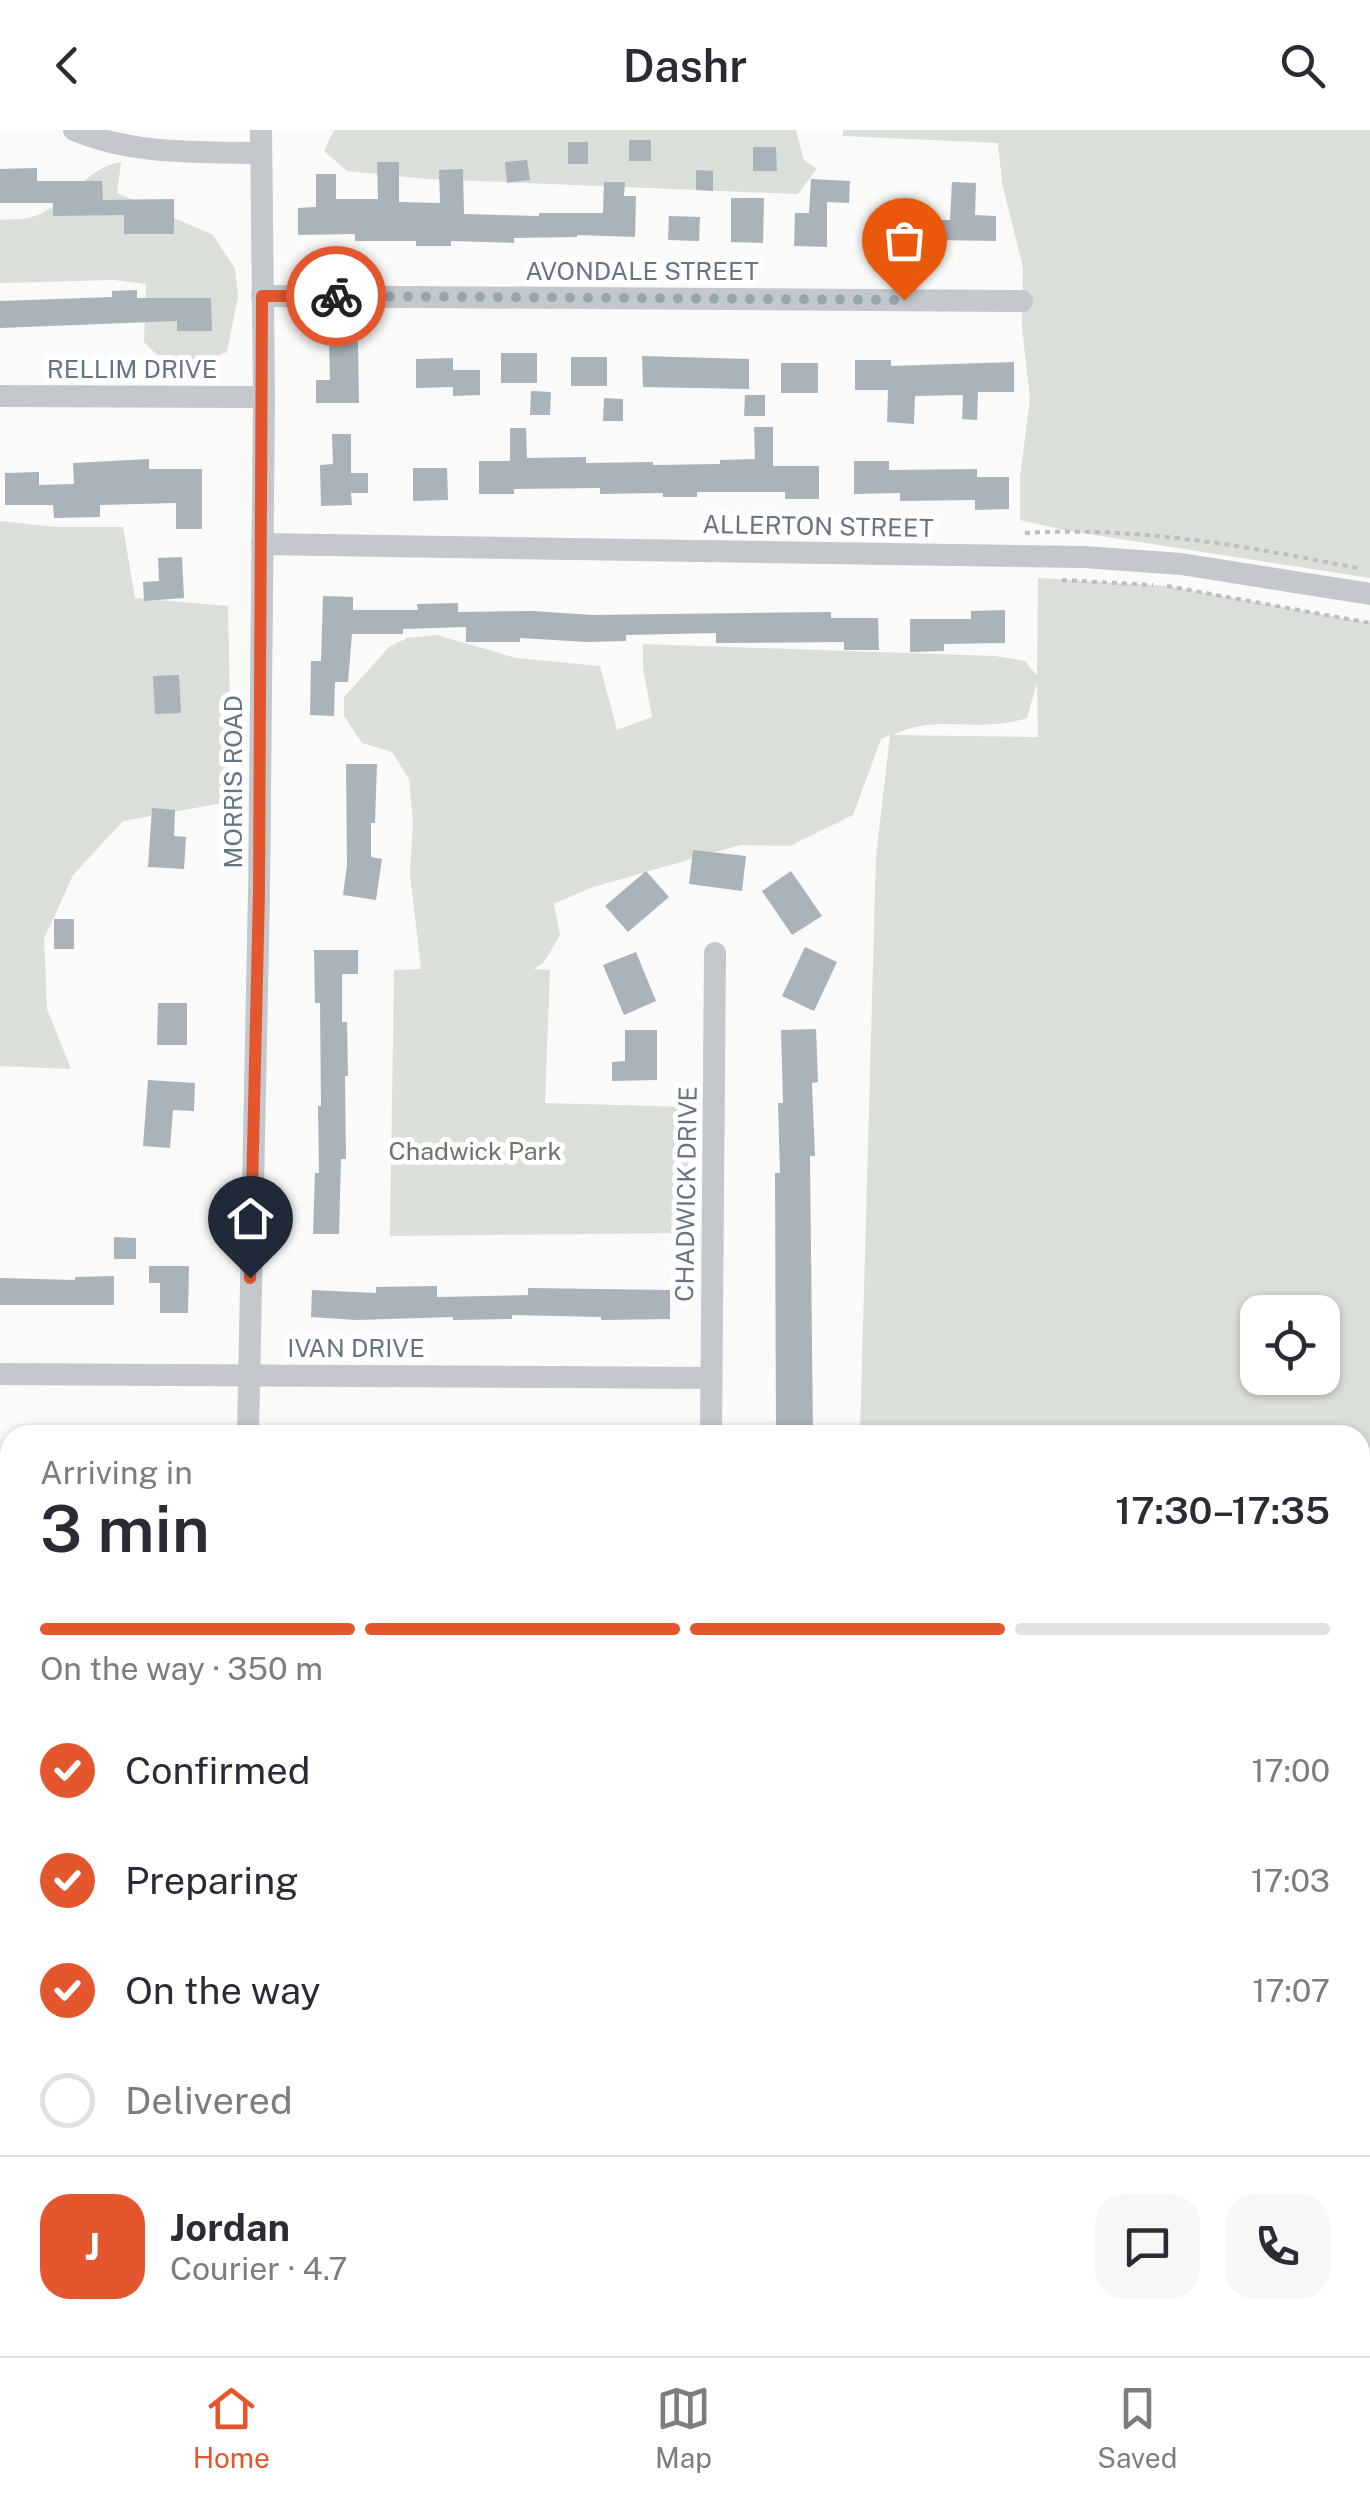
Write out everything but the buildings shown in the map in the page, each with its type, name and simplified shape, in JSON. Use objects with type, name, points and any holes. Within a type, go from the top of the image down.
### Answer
[{"type":"street","points":[[74,130],[132,148],[182,152],[261,142]]},
{"type":"street","name":"MORRIS ROAD","points":[[248,1425],[259,892],[264,397],[261,142]]},
{"type":"street","name":"AVONDALE STREET","points":[[262,296],[1022,301]]},
{"type":"street","name":"RELLIM DRIVE","points":[[0,396],[264,397]]},
{"type":"street","name":"ALLERTON STREET","points":[[262,544],[1084,557],[1181,564],[1370,594]]},
{"type":"street","name":"CHADWICK DRIVE","points":[[711,1425],[716,953]]},
{"type":"street","name":"IVAN DRIVE","points":[[0,1374],[712,1378]]},
{"type":"path","points":[[1053,579],[1167,586],[1370,623]]},
{"type":"green space","points":[[334,130],[796,130],[804,160],[817,169],[798,194],[427,179],[347,171],[324,151]]},
{"type":"green space","points":[[843,130],[1370,130],[1370,578],[1020,520],[1020,477],[1030,399],[1022,327],[1023,268],[1002,183],[998,143],[843,136]]},
{"type":"green space","points":[[121,162],[117,193],[213,235],[235,269],[238,296],[227,352],[198,364],[156,354],[144,342],[146,284],[114,280],[0,283],[0,220],[28,218],[44,212],[97,171]]},
{"type":"green space","points":[[0,521],[55,527],[123,527],[135,598],[228,606],[230,711],[223,803],[123,821],[73,875],[44,939],[47,1009],[71,1069],[0,1066]]},
{"type":"green space","name":"Chadwick Park","points":[[1038,578],[1167,586],[1370,623],[1370,1425],[860,1425],[876,857],[890,735],[881,739],[853,815],[790,846],[740,845],[590,888],[554,904],[560,935],[544,962],[534,969],[550,970],[545,1103],[689,1107],[687,1233],[390,1236],[394,970],[421,969],[410,874],[413,822],[409,779],[392,752],[362,743],[344,716],[344,697],[389,647],[407,638],[437,635],[516,658],[600,666],[617,730],[652,717],[643,644],[995,656],[1025,661],[1037,676]],"holes":[[[1037,682],[1038,737],[893,735],[925,725],[992,724],[1027,718]]]},
{"type":"way so far","points":[[336,296],[904,300]]},
{"type":"route","points":[[250,1278],[259,892],[262,296],[336,296]]}]
